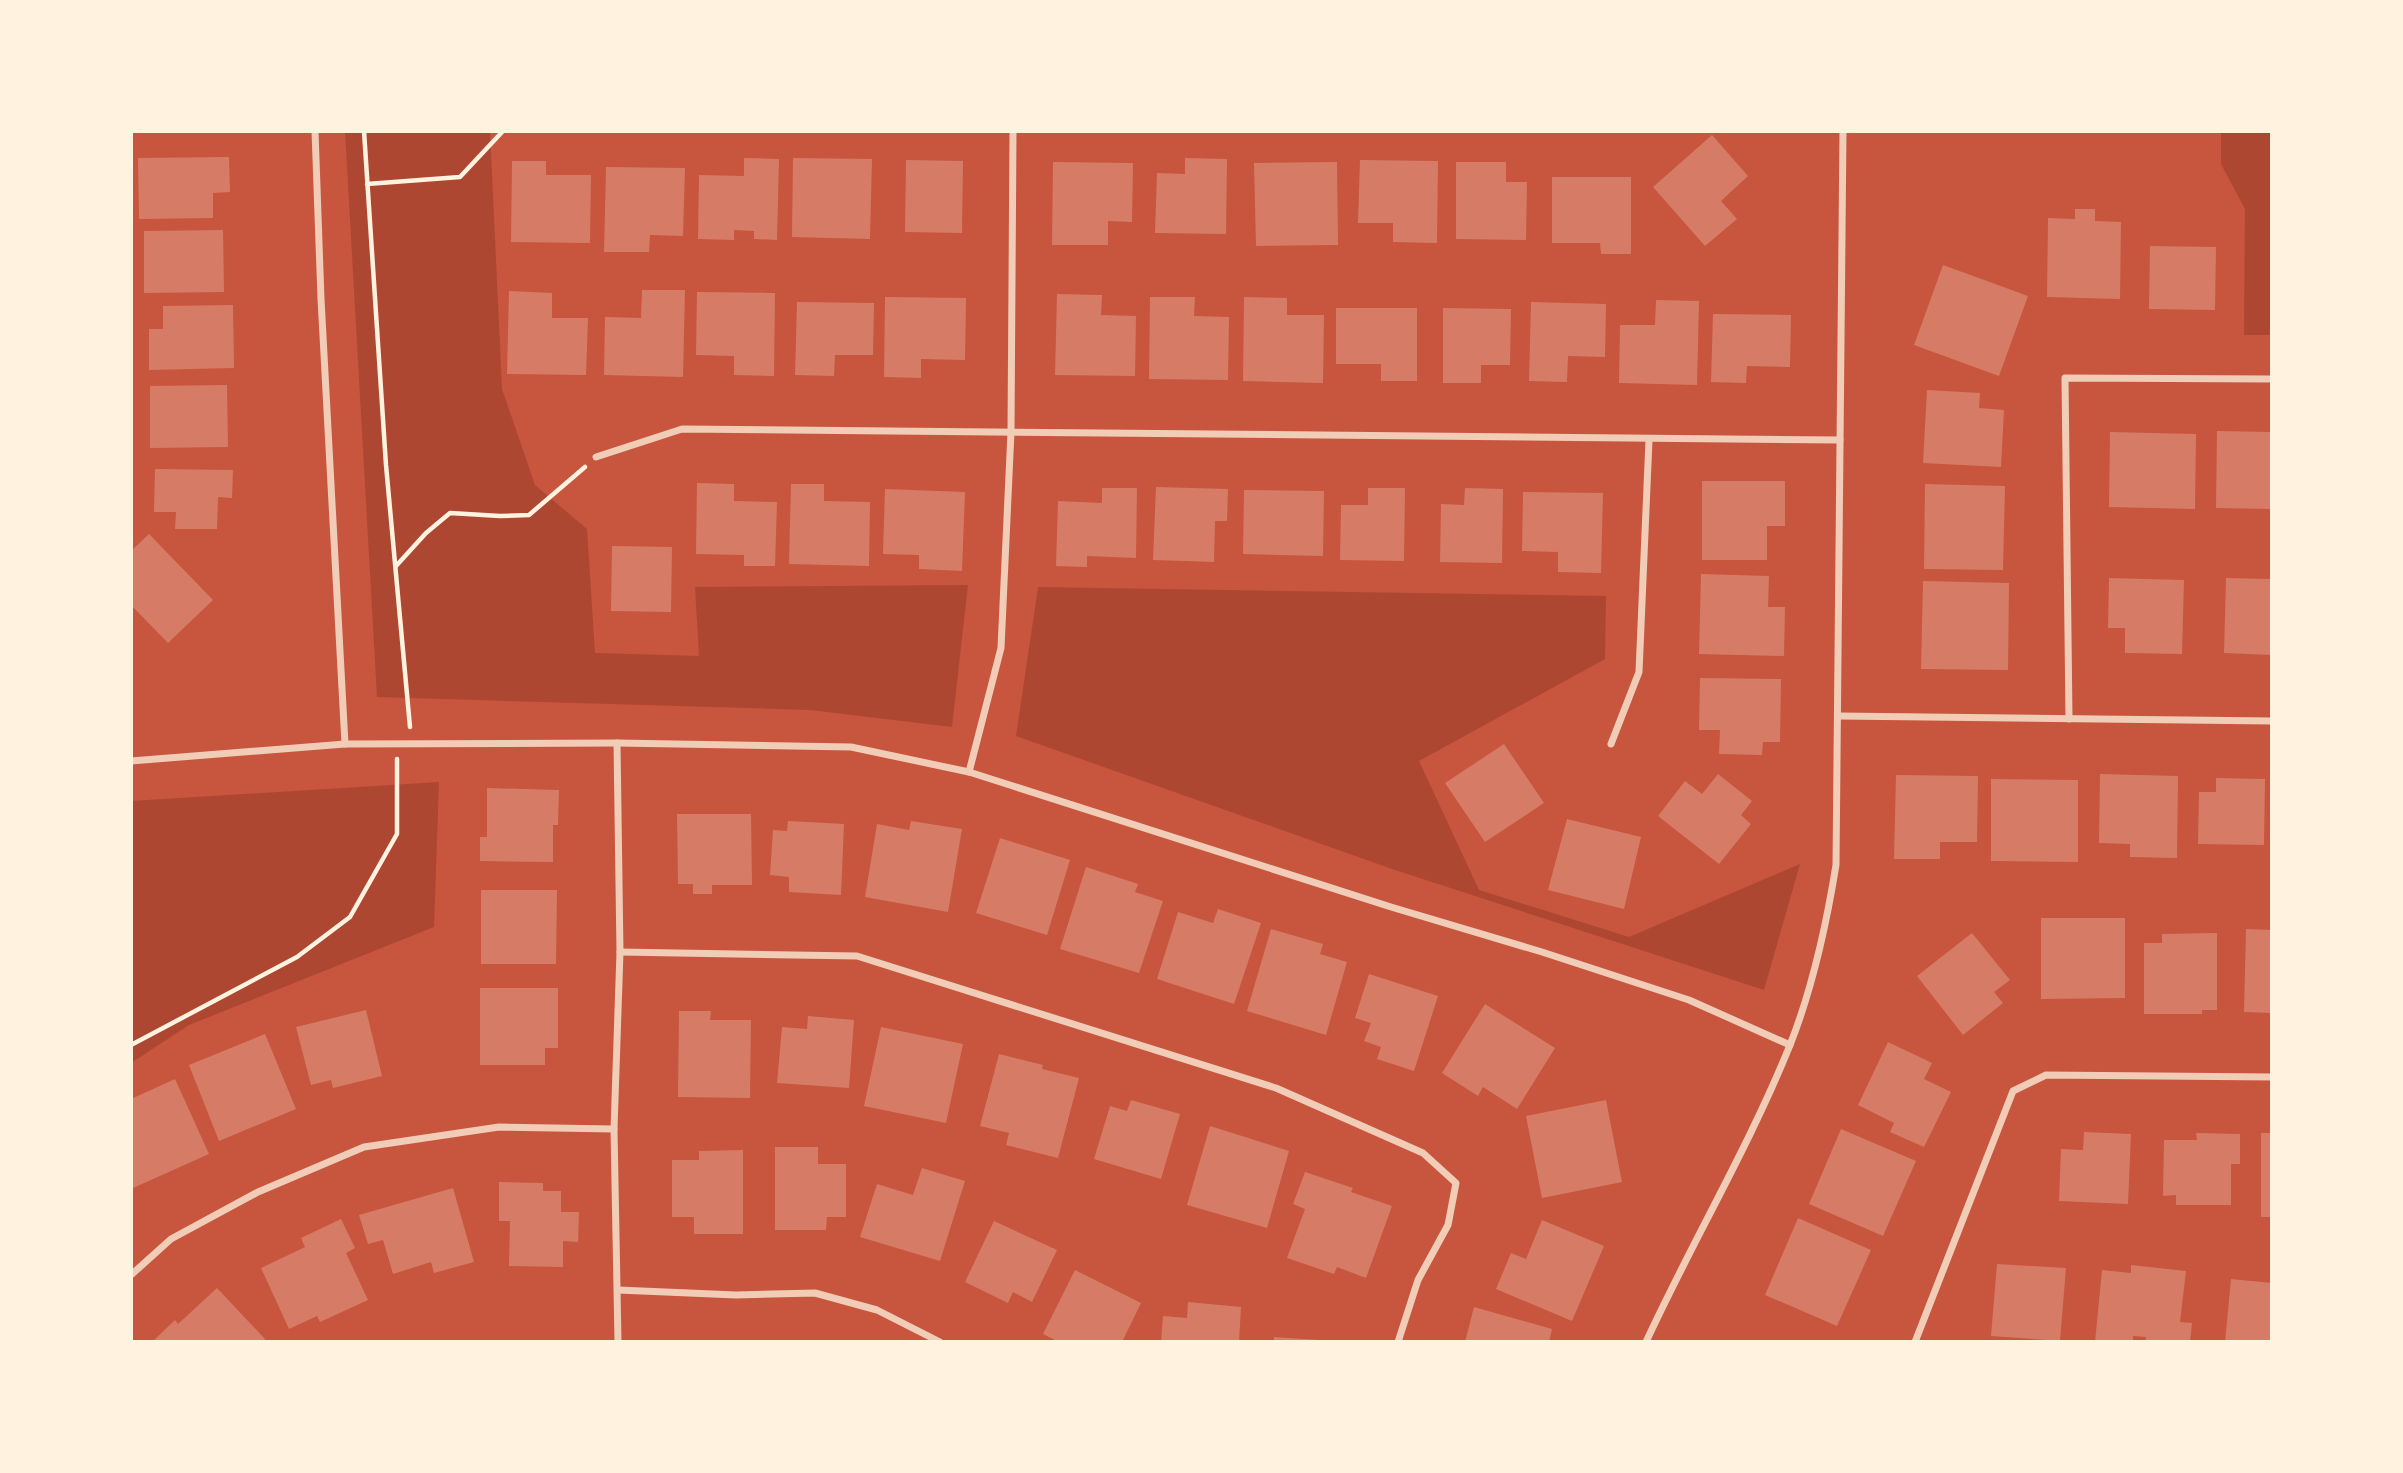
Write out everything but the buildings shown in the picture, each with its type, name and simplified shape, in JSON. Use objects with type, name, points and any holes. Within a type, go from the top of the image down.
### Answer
[{"type":"street","points":[[315,131],[321,299],[345,744]]},
{"type":"street","points":[[969,772],[1001,648],[1011,432],[1013,131]]},
{"type":"street","points":[[1649,1341],[1756,1123],[1790,1045],[1808,996],[1825,932],[1836,865],[1843,131]]},
{"type":"street","points":[[2069,719],[2065,378],[2272,379]]},
{"type":"street","points":[[596,457],[682,429],[1840,440]]},
{"type":"street","points":[[1611,744],[1639,672],[1650,440]]},
{"type":"street","points":[[1839,716],[2272,721]]},
{"type":"street","points":[[131,761],[345,744],[617,743],[851,747],[969,772],[1689,1000],[1790,1045]]},
{"type":"street","points":[[617,743],[620,952],[614,1129],[618,1342]]},
{"type":"street","points":[[620,952],[857,957],[1276,1088],[1423,1153],[1455,1183],[1448,1225],[1418,1280],[1398,1342]]},
{"type":"street","points":[[1915,1342],[2013,1091],[2046,1075],[2272,1077]]},
{"type":"street","points":[[131,1275],[171,1239],[225,1209],[364,1147],[499,1127],[614,1129]]},
{"type":"street","points":[[618,1290],[736,1295],[815,1293],[877,1310],[940,1342]]},
{"type":"path","points":[[364,131],[395,567],[412,744]]},
{"type":"path","points":[[367,184],[460,177],[503,131]]},
{"type":"path","points":[[395,567],[426,533],[450,513],[529,515],[596,457]]},
{"type":"path","points":[[131,1045],[297,957],[349,917],[397,834],[397,744]]},
{"type":"shaded area","points":[[345,131],[490,131],[502,389],[535,485],[587,529],[595,653],[699,656],[695,587],[968,585],[952,727],[810,710],[377,697]]},
{"type":"shaded area","points":[[2221,131],[2272,131],[2272,335],[2244,335],[2245,209],[2221,164]]},
{"type":"shaded area","points":[[1038,587],[1606,596],[1605,659],[1419,761],[1479,890],[1629,937],[1800,864],[1764,990],[1395,870],[1016,736]]},
{"type":"shaded area","points":[[439,782],[434,927],[189,1025],[131,1063],[131,801]]}]
